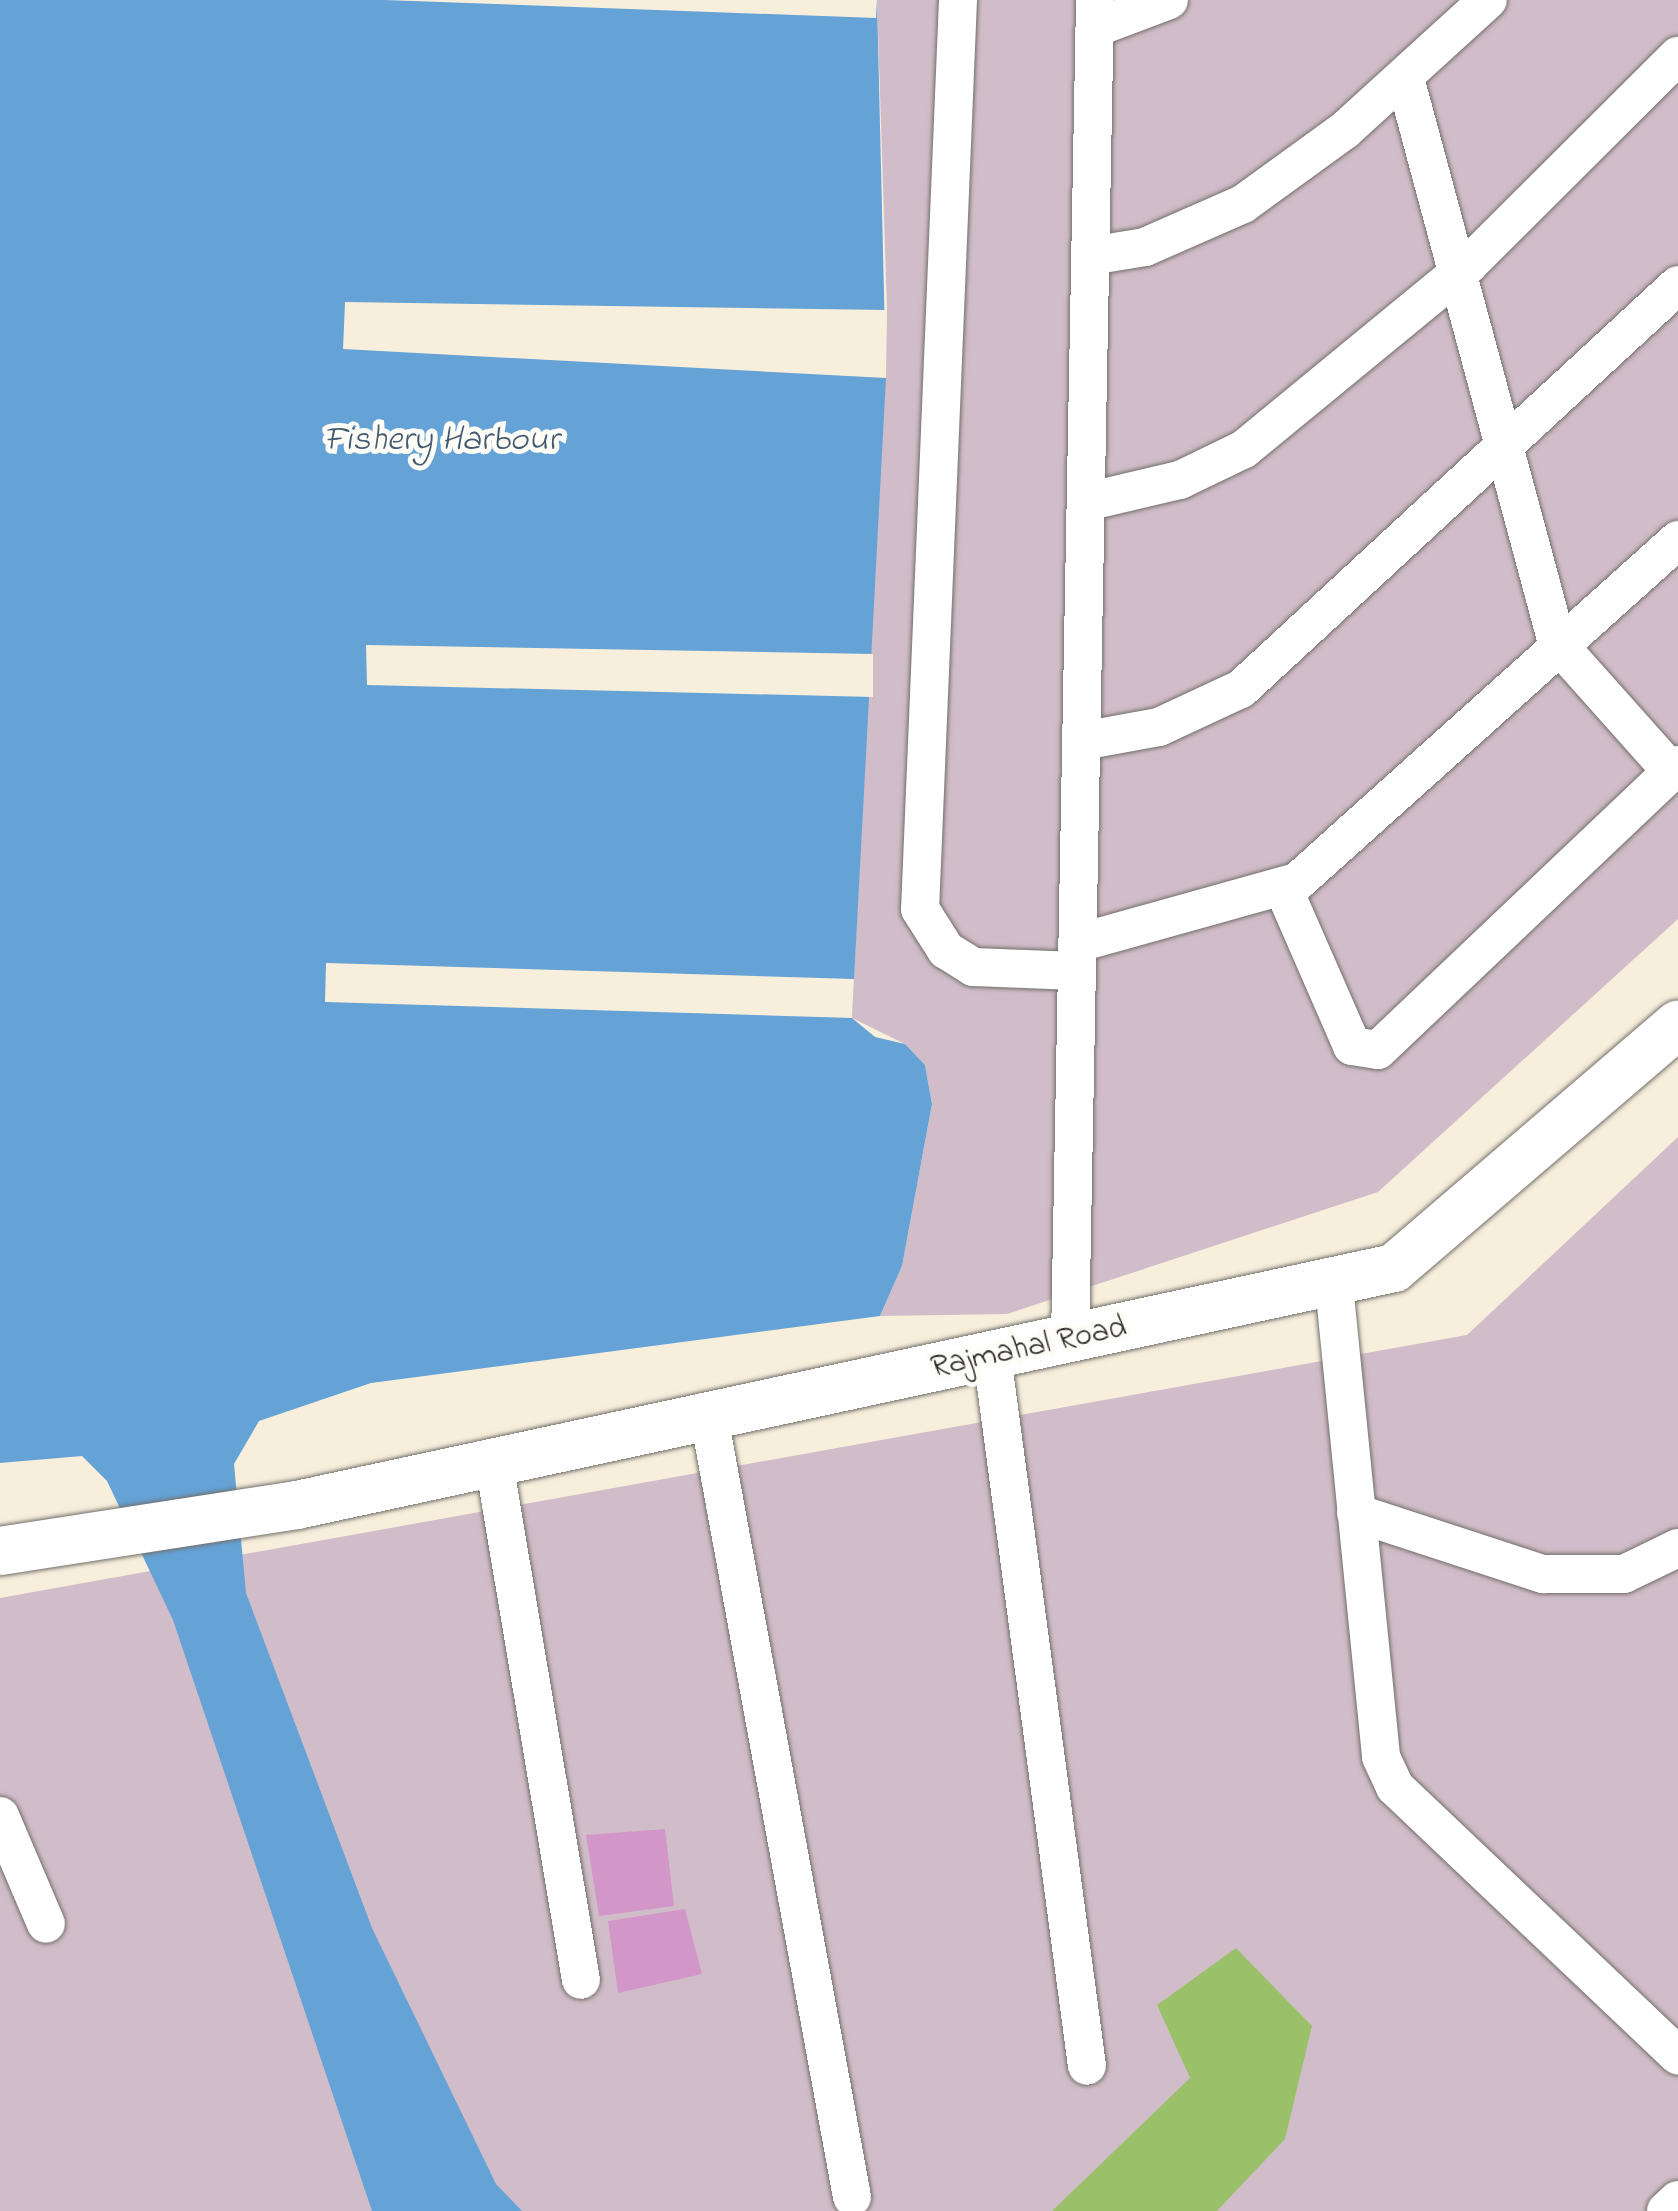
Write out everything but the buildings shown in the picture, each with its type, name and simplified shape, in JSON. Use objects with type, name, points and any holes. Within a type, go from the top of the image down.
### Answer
[{"type":"main road","name":"Rajmahal Road","points":[[0,1551],[297,1505],[1334,1284],[1416,1256],[1678,1025]]},
{"type":"street","points":[[958,0],[920,909],[946,950],[973,966],[1078,957],[1284,890],[1561,650],[1678,540]]},
{"type":"street","points":[[1070,1340],[1095,14],[1169,0]]},
{"type":"street","points":[[1090,256],[1145,247],[1223,215],[1404,78],[1488,0]]},
{"type":"street","points":[[1086,502],[1180,480],[1244,448],[1452,278],[1678,56]]},
{"type":"street","points":[[1284,890],[1352,1046],[1378,1050],[1674,768],[1561,650],[1452,278],[1404,78]]},
{"type":"street","points":[[1082,742],[1215,708],[1502,450],[1678,285]]},
{"type":"street","points":[[1334,1284],[1376,1729],[1395,1787],[1678,2056]]},
{"type":"street","points":[[992,1356],[1087,2066]]},
{"type":"street","points":[[710,1417],[852,2197]]},
{"type":"street","points":[[494,1463],[581,1980]]},
{"type":"street","points":[[1356,1513],[1543,1574],[1624,1574],[1678,1548]]},
{"type":"street","points":[[0,1816],[46,1924]]},
{"type":"street","points":[[1666,2211],[1678,2200]]},
{"type":"shaded area","points":[[877,0],[1678,0],[1678,919],[1378,1192],[1007,1314],[880,1316],[902,1266],[932,1104],[925,1065],[905,1044],[852,1018],[887,310]]},
{"type":"shaded area","points":[[1678,1137],[1678,2211],[0,2211],[0,1598],[1467,1335]]},
{"type":"green space","points":[[1236,1948],[1312,2026],[1285,2139],[1217,2211],[1052,2211],[1190,2078],[1157,2005]]},
{"type":"water","name":"Fishery Harbour","points":[[0,0],[877,0],[886,378],[852,1018],[875,1037],[905,1044],[925,1065],[932,1104],[902,1266],[880,1316],[371,1383],[259,1421],[234,1464],[246,1593],[372,1928],[496,2184],[522,2211],[372,2211],[173,1620],[107,1481],[82,1456],[0,1463]]},
{"type":"pier","points":[[384,0],[877,0],[876,18]]},
{"type":"pier","points":[[345,302],[887,310],[886,378],[343,349]]},
{"type":"pier","points":[[366,645],[873,654],[873,697],[367,685]]},
{"type":"pier","points":[[326,963],[854,979],[852,1018],[325,1002]]}]
